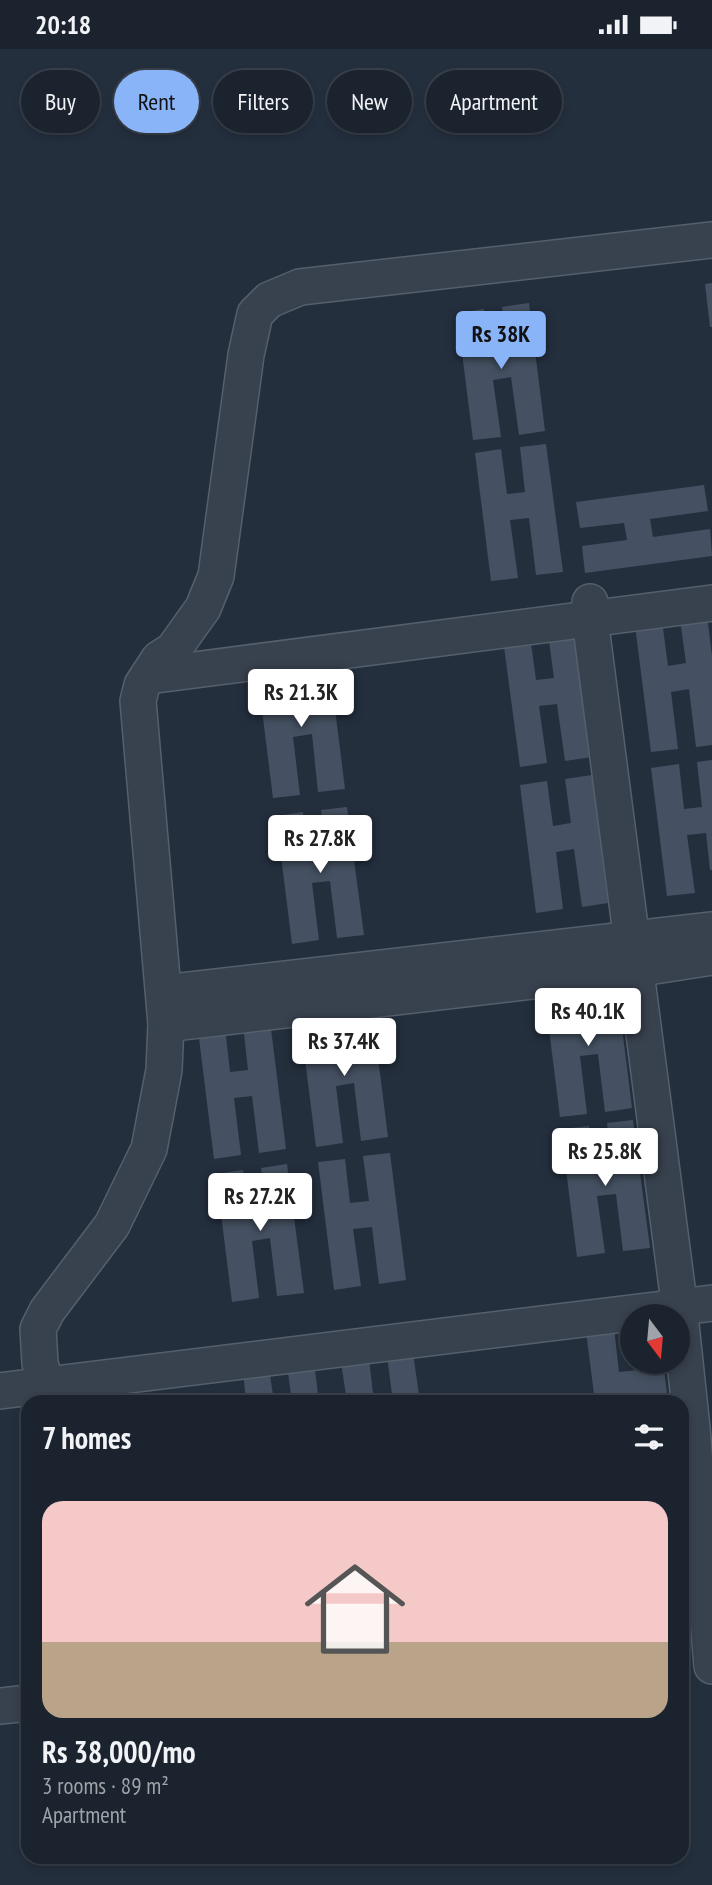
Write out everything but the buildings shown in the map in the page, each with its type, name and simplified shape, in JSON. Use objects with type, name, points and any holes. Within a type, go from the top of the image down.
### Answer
[{"type":"street","points":[[43,1374],[38,1329],[47,1311],[112,1225],[149,1149],[164,1070],[165,1009],[138,701],[142,685],[159,659],[173,650],[203,608],[216,576],[246,355],[255,314],[269,300],[300,287],[712,240]]},
{"type":"street","points":[[269,300],[304,308],[331,306],[712,259]]},
{"type":"street","points":[[148,676],[532,625],[712,587]]},
{"type":"street","points":[[173,650],[208,650],[590,611],[712,603]]},
{"type":"street","points":[[590,611],[633,954],[689,1299],[696,1630],[712,1667]]},
{"type":"street","points":[[633,954],[712,930]]},
{"type":"street","points":[[165,1009],[633,954],[712,957]]},
{"type":"street","points":[[0,1368],[43,1374],[689,1299],[712,1282]]},
{"type":"street","points":[[0,1391],[43,1374]]},
{"type":"street","points":[[0,1706],[21,1704]]}]
